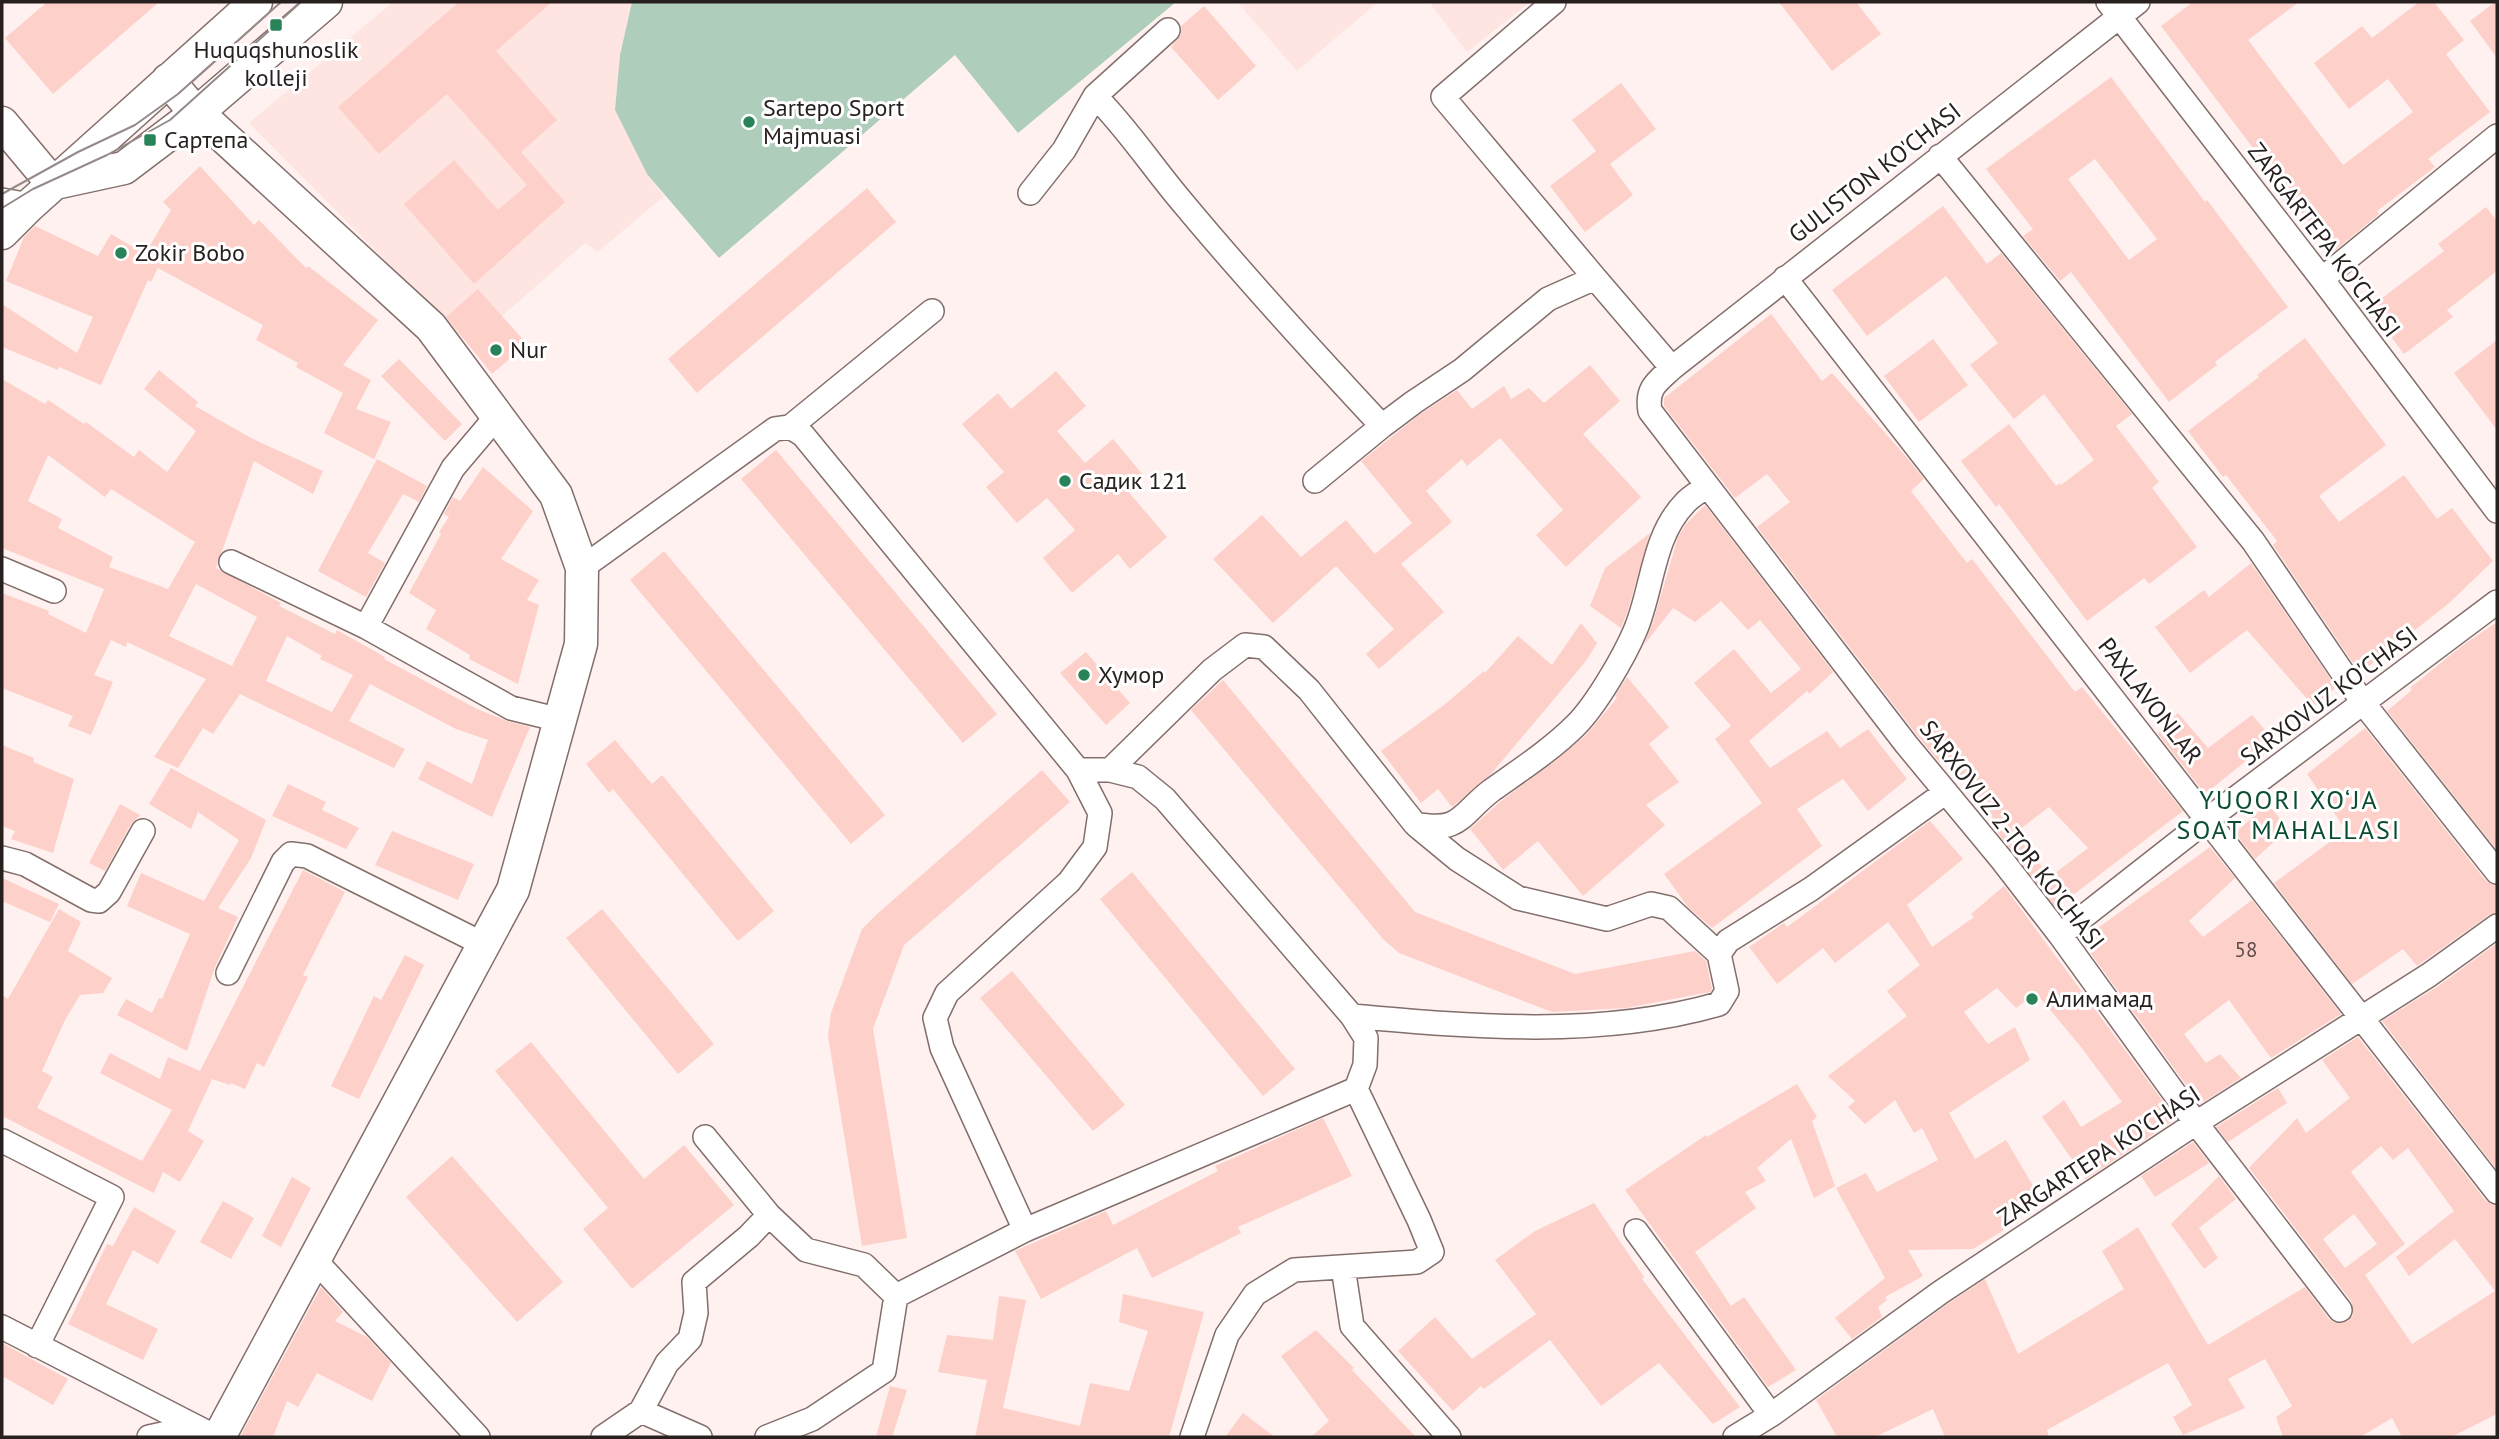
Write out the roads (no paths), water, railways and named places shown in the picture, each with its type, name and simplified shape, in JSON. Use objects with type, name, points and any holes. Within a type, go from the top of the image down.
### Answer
[{"type":"street","points":[[2,233],[16,203],[53,184],[256,2]]},
{"type":"street","points":[[53,184],[124,168],[198,112],[326,2]]},
{"type":"street","points":[[1554,2],[1443,97],[1672,368]]},
{"type":"street","name":"GULISTON KO'CHASI","points":[[1649,391],[1672,368],[1940,156],[2114,9],[2138,2]]},
{"type":"street","name":"ZARGARTEPA KO'CHASI","points":[[2114,9],[2497,511]]},
{"type":"street","points":[[1030,193],[1064,150],[1095,96],[1168,30]]},
{"type":"street","points":[[168,80],[188,104],[431,327],[556,495],[582,568],[580,644],[513,890],[314,1259],[210,1434]]},
{"type":"street","points":[[1095,96],[1295,333],[1382,426]]},
{"type":"street","points":[[2,123],[53,184]]},
{"type":"street","points":[[2322,279],[2497,136]]},
{"type":"street","points":[[1940,156],[2253,541],[2364,704],[2497,872]]},
{"type":"street","points":[[1315,481],[1414,401],[1462,370],[1548,299],[1595,278]]},
{"type":"street","name":"PAXLAVONLAR","points":[[1785,278],[2497,1192]]},
{"type":"street","points":[[582,568],[775,429],[790,427],[932,311]]},
{"type":"street","name":"SARXOVUZ 2-TOR KO'CHASI","points":[[1649,391],[1647,399],[1650,411],[1706,487],[2060,936],[2196,1123],[2340,1310]]},
{"type":"street","points":[[366,627],[453,468],[497,416]]},
{"type":"street","points":[[790,427],[803,435],[1078,770],[1100,813],[1095,848],[1069,882],[947,993],[935,1018],[942,1048],[1025,1230]]},
{"type":"street","points":[[1415,824],[1438,829],[1457,822],[1481,799],[1577,724],[1607,681],[1636,630],[1652,569],[1669,524],[1685,502],[1706,487]]},
{"type":"street","points":[[231,562],[366,627],[511,708],[560,720]]},
{"type":"street","points":[[2,569],[54,591]]},
{"type":"street","name":"SARXOVUZ KO'CHASI","points":[[2060,936],[2208,819],[2497,602]]},
{"type":"street","points":[[1110,770],[1212,670],[1245,645],[1264,647],[1309,690],[1415,824],[1457,859],[1518,898],[1607,919],[1651,904],[1669,908],[1719,954],[1727,991],[1719,1004],[1697,1010],[1595,1025],[1513,1027],[1352,1016]]},
{"type":"street","points":[[1078,770],[1110,770],[1138,777],[1165,799],[1352,1016],[1366,1038],[1365,1065],[1356,1089],[1432,1252],[1417,1262],[1294,1270],[1255,1294],[1227,1335],[1192,1437]]},
{"type":"street","points":[[1719,954],[1728,941],[1811,889],[1946,792]]},
{"type":"street","points":[[2,858],[25,864],[91,900],[99,901],[109,892],[143,831]]},
{"type":"street","points":[[228,973],[283,862],[291,854],[307,856],[483,944]]},
{"type":"street","name":"ZARGARTEPA KO'CHASI","points":[[1735,1437],[1771,1415],[1941,1292],[2196,1123],[2447,963],[2497,926]]},
{"type":"street","points":[[896,1297],[1025,1230],[1356,1089]]},
{"type":"street","points":[[705,1137],[769,1215],[806,1250],[864,1265],[896,1297]]},
{"type":"street","points":[[2,1142],[112,1197],[37,1346]]},
{"type":"street","points":[[603,1437],[641,1411],[667,1363],[690,1339],[696,1313],[694,1282],[749,1236],[769,1215]]},
{"type":"street","points":[[1636,1231],[1771,1415]]},
{"type":"street","points":[[314,1259],[478,1437]]},
{"type":"street","points":[[1343,1267],[1352,1326],[1449,1437]]},
{"type":"street","points":[[767,1437],[812,1419],[884,1371],[896,1297]]},
{"type":"street","points":[[2,1327],[210,1434]]},
{"type":"street","points":[[641,1411],[700,1437]]},
{"type":"street","points":[[149,1437],[210,1434]]},
{"type":"tram line","points":[[2,194],[78,152],[135,125],[178,94],[281,2]]},
{"type":"tram line","points":[[2,208],[33,189],[107,155],[170,120],[301,2]]},
{"type":"place","name":"Huquqshunoslik kolleji","points":[[276,25]]},
{"type":"place","name":"Sartepo Sport Majmuasi","points":[[749,122]]},
{"type":"place","name":"Сартепа","points":[[150,140]]},
{"type":"place","name":"Zokir Bobo","points":[[121,253]]},
{"type":"place","name":"Nur","points":[[496,350]]},
{"type":"place","name":"Садик 121","points":[[1065,481]]},
{"type":"place","name":"Хумор","points":[[1084,675]]},
{"type":"place","name":"Алимамад","points":[[2032,999]]},
{"type":"district","name":"YUQORI XO‘JA SOAT MAHALLASI","points":[[2289,815]]}]
